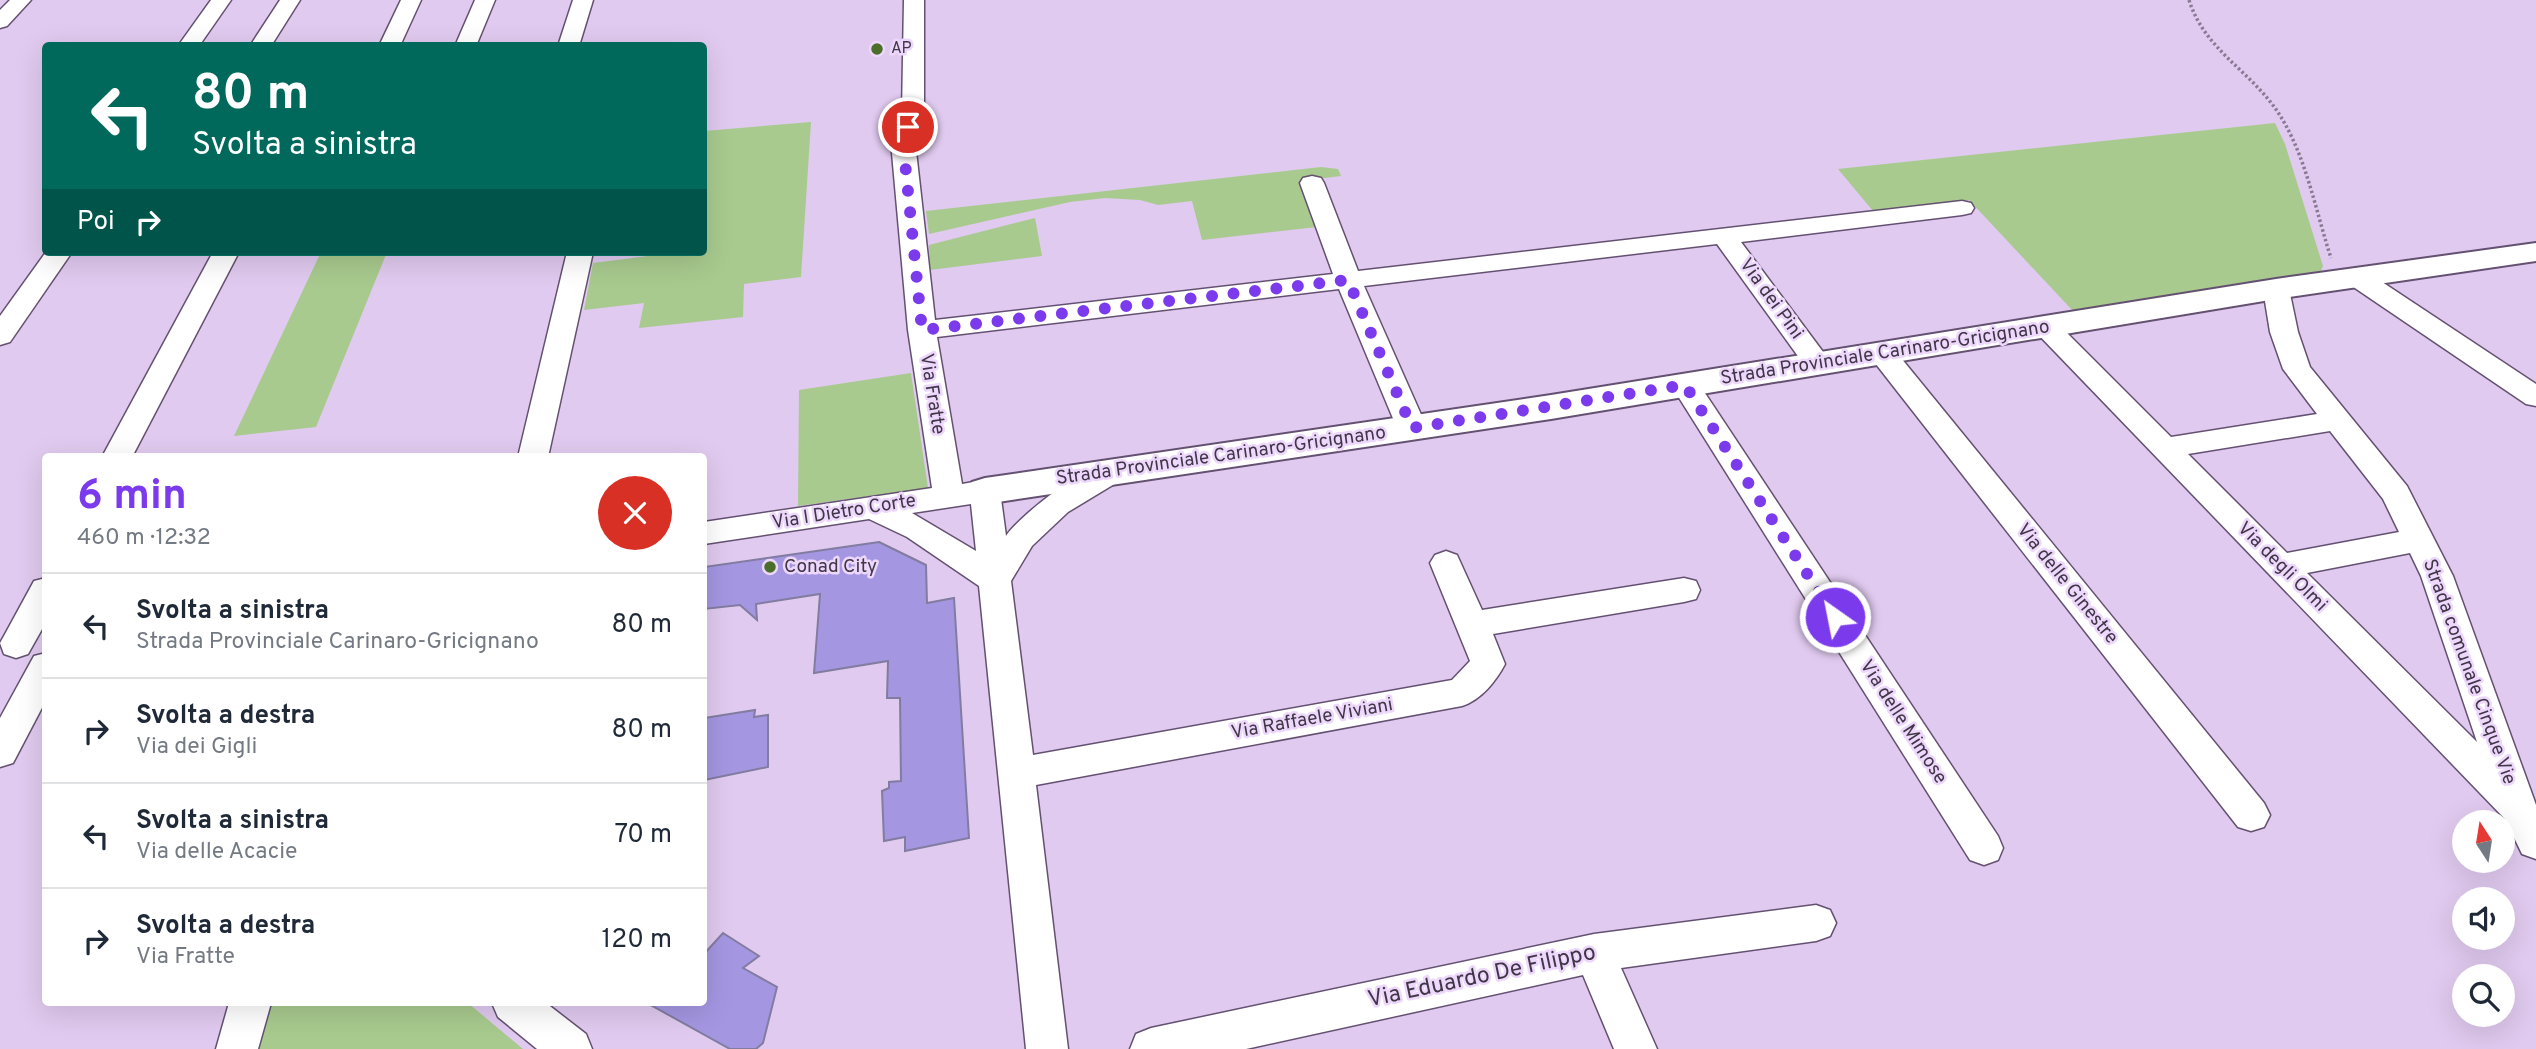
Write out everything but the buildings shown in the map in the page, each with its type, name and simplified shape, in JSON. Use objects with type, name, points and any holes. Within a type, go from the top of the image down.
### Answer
[{"type":"street","points":[[0,22],[21,0]]},
{"type":"street","points":[[191,42],[221,0]]},
{"type":"street","points":[[263,42],[290,0]]},
{"type":"street","points":[[391,42],[411,0]]},
{"type":"street","points":[[467,42],[485,0]]},
{"type":"street","points":[[569,42],[583,0]]},
{"type":"street","name":"Via Fratte","points":[[915,0],[913,113],[903,142],[922,330],[949,496]]},
{"type":"street","points":[[1312,183],[1348,280],[1412,428]]},
{"type":"street","points":[[922,330],[1962,208]]},
{"type":"street","name":"Via dei Pini","points":[[1723,235],[1818,364]]},
{"type":"street","name":"Strada Provinciale Carinaro-Gricignano","points":[[985,491],[1412,428],[2276,289],[2536,252]]},
{"type":"street","points":[[0,335],[56,256]]},
{"type":"street","points":[[119,453],[224,256]]},
{"type":"street","points":[[534,453],[579,256]]},
{"type":"street","points":[[2348,279],[2536,397]]},
{"type":"street","name":"Strada comunale Cinque Vie","points":[[2276,289],[2284,332],[2297,369],[2396,494],[2437,576],[2518,808],[2536,842]]},
{"type":"street","name":"Via degli Olmi","points":[[2045,327],[2518,808]]},
{"type":"street","name":"Via delle Ginestre","points":[[1882,353],[2250,815]]},
{"type":"street","name":"Via delle Mimose","points":[[1685,385],[1984,848]]},
{"type":"street","points":[[2164,448],[2337,420]]},
{"type":"street","points":[[995,580],[1021,538],[1057,504],[1110,472]]},
{"type":"street","points":[[985,491],[1047,1049]]},
{"type":"street","name":"Via I Dietro Corte","points":[[707,533],[985,491]]},
{"type":"street","points":[[873,508],[930,536],[995,580]]},
{"type":"street","points":[[2280,566],[2419,540]]},
{"type":"street","name":"Via Raffaele Viviani","points":[[1017,773],[1462,692],[1488,664],[1446,563]]},
{"type":"street","points":[[1472,625],[1684,590]]},
{"type":"street","points":[[21,644],[42,599]]},
{"type":"street","points":[[0,752],[42,673]]},
{"type":"street","name":"Via Eduardo De Filippo","points":[[1151,1049],[1594,953],[1816,923]]},
{"type":"street","points":[[1594,953],[1636,1049]]},
{"type":"street","points":[[237,1049],[249,1006]]},
{"type":"street","points":[[517,1006],[571,1049]]},
{"type":"path","points":[[2189,0],[2192,12],[2208,37],[2275,108],[2348,279]]},
{"type":"green space","points":[[811,122],[801,277],[744,284],[743,317],[639,328],[644,303],[584,310],[593,263],[648,256],[707,256],[707,131]]},
{"type":"green space","points":[[2275,123],[2285,144],[2323,266],[2320,273],[2073,311],[1969,200],[1873,211],[1838,169]]},
{"type":"green space","points":[[1321,167],[1338,169],[1341,176],[1300,181],[1317,227],[1202,240],[1192,201],[1158,205],[1140,200],[1105,198],[1070,202],[929,234],[926,211]]},
{"type":"green space","points":[[1035,218],[1042,256],[930,270],[929,245]]},
{"type":"green space","points":[[319,256],[385,256],[316,427],[234,436]]},
{"type":"green space","points":[[911,373],[928,488],[798,506],[799,390]]},
{"type":"green space","points":[[271,1006],[472,1006],[523,1049],[259,1049]]},
{"type":"place","name":"AP","points":[[877,49]]},
{"type":"place","name":"Conad City","points":[[770,567]]},
{"type":"route","points":[[908,127],[903,142],[922,330],[1348,280],[1412,428],[1685,385],[1835,617]]}]
